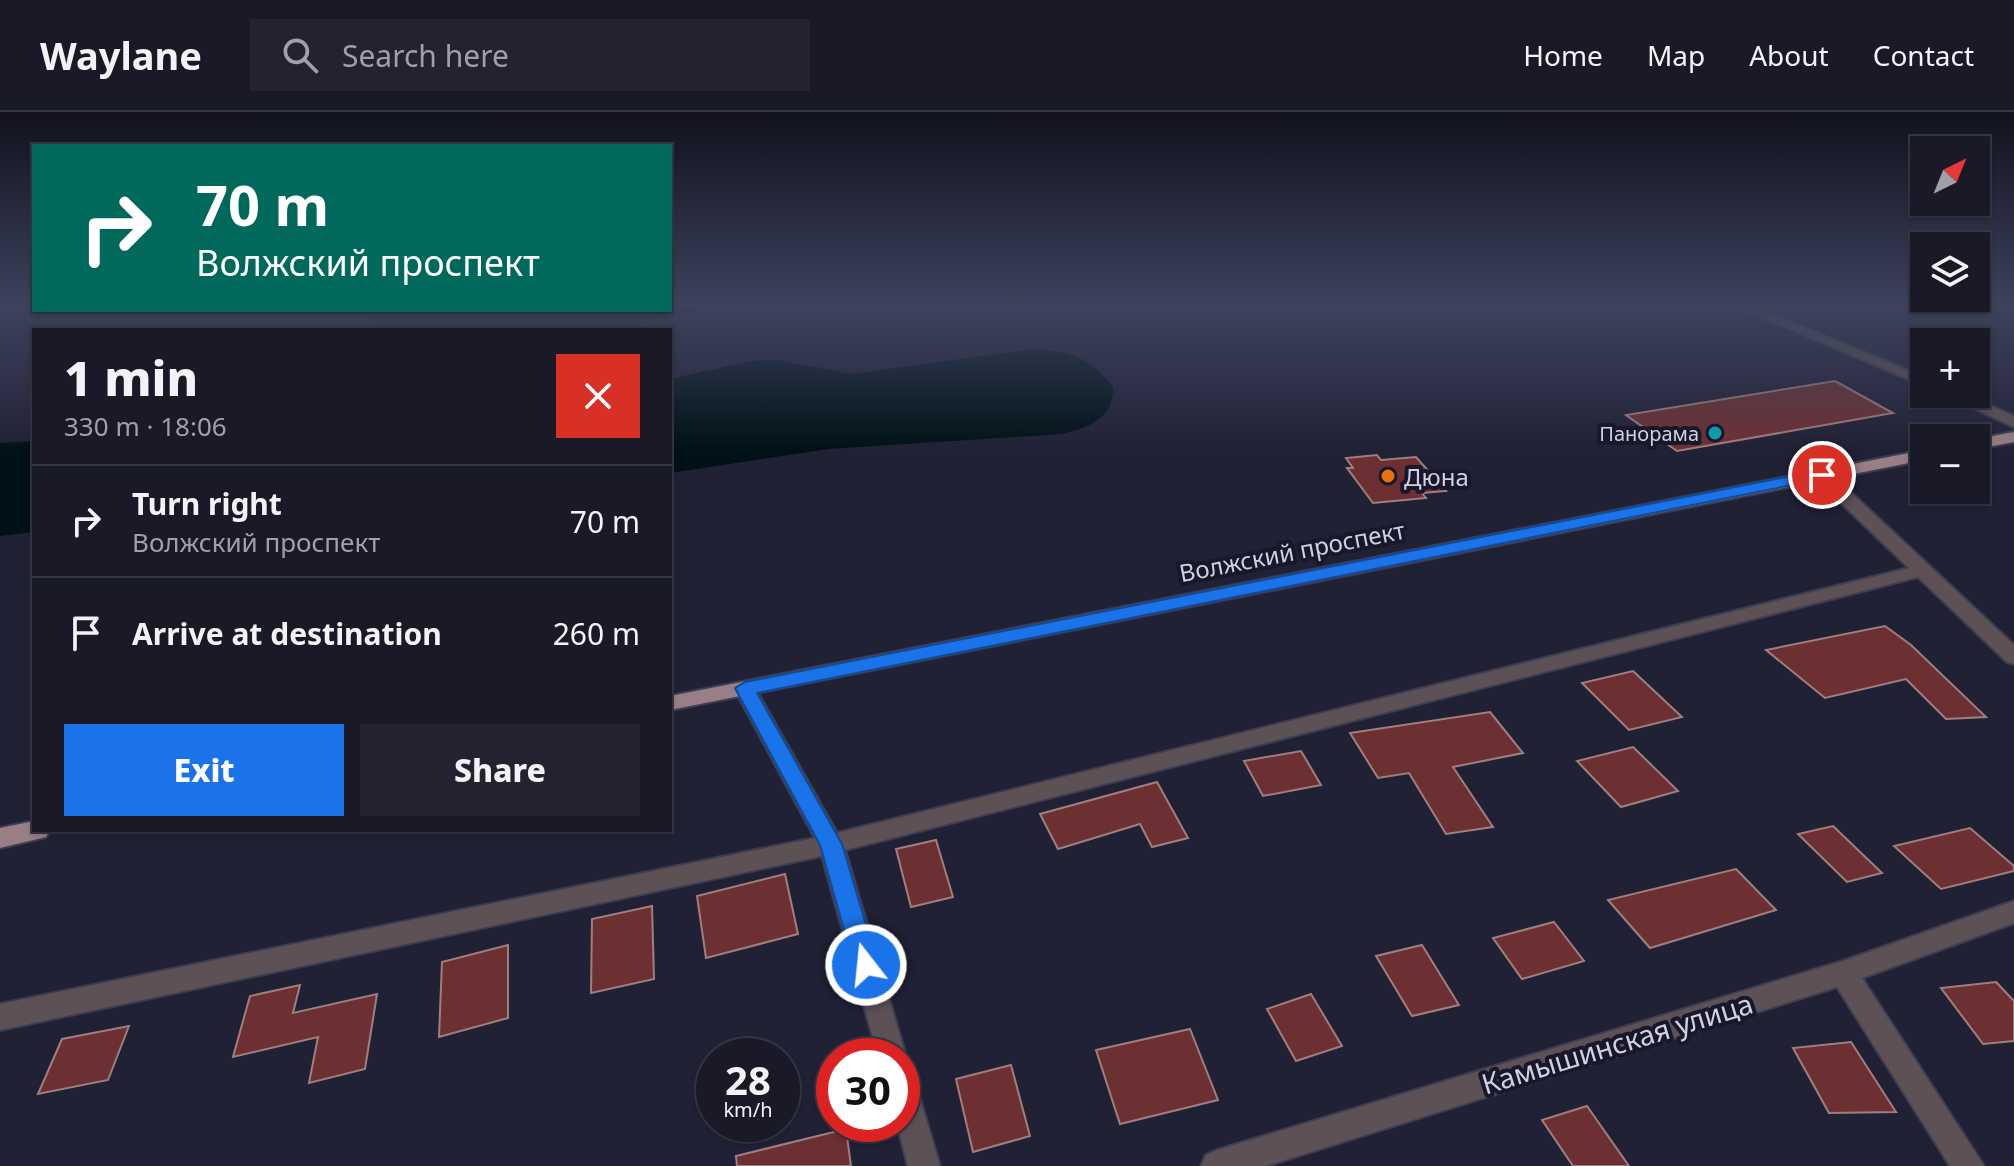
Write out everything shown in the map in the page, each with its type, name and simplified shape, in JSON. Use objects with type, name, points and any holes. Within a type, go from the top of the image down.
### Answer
[{"type":"main road","points":[[1990,441],[2014,437]]},
{"type":"main road","name":"Волжский проспект","points":[[672,703],[1910,458]]},
{"type":"main road","points":[[0,838],[32,831]]},
{"type":"street","points":[[1853,352],[1910,376]]},
{"type":"street","points":[[1982,408],[2014,422]]},
{"type":"street","points":[[1822,475],[2014,657]]},
{"type":"street","points":[[0,1017],[831,844],[1922,570]]},
{"type":"street","points":[[745,688],[831,844],[887,1038]]},
{"type":"street","name":"Камышинская улица","points":[[1217,1166],[1843,973],[2014,912]]},
{"type":"street","points":[[1843,973],[1968,1166]]},
{"type":"street","points":[[917,1142],[924,1166]]},
{"type":"shaded area","points":[[1011,352],[1060,352],[1087,363],[1113,387],[1109,407],[1098,420],[1062,434],[829,449],[672,473],[672,379],[751,361],[777,360],[851,374]]},
{"type":"shaded area","points":[[32,441],[32,532],[0,536],[0,443]]},
{"type":"building","name":"Панорама","points":[[1835,381],[1893,413],[1677,451],[1626,415]]},
{"type":"building","name":"Дюна","points":[[1377,455],[1381,460],[1416,457],[1446,491],[1422,493],[1426,498],[1373,503],[1347,468],[1353,468],[1346,458]]},
{"type":"building","points":[[1885,626],[1911,645],[1986,717],[1946,719],[1906,679],[1825,698],[1766,650]]},
{"type":"building","points":[[1633,671],[1682,717],[1629,730],[1582,683]]},
{"type":"building","points":[[1490,712],[1523,753],[1453,767],[1493,827],[1446,834],[1409,773],[1378,778],[1350,733]]},
{"type":"building","points":[[1633,747],[1678,791],[1621,807],[1577,761]]},
{"type":"building","points":[[1301,751],[1321,785],[1263,796],[1244,761]]},
{"type":"building","points":[[1157,782],[1188,838],[1152,847],[1140,824],[1058,849],[1040,814]]},
{"type":"building","points":[[1833,826],[1882,873],[1847,882],[1798,834]]},
{"type":"building","points":[[1970,828],[2014,866],[2014,871],[1941,889],[1894,846]]},
{"type":"building","points":[[936,840],[953,897],[911,907],[896,849]]},
{"type":"building","points":[[1736,869],[1776,910],[1650,948],[1608,900]]},
{"type":"building","points":[[785,874],[798,934],[706,958],[697,896]]},
{"type":"building","points":[[652,906],[654,979],[591,993],[592,919]]},
{"type":"building","points":[[1554,922],[1584,961],[1522,979],[1493,938]]},
{"type":"building","points":[[508,945],[508,1018],[439,1037],[442,962]]},
{"type":"building","points":[[1422,945],[1459,1005],[1412,1016],[1376,956]]},
{"type":"building","points":[[1996,982],[2014,1001],[2014,1041],[1983,1044],[1941,988]]},
{"type":"building","points":[[300,985],[293,1013],[377,994],[365,1069],[309,1083],[318,1037],[233,1057],[250,996]]},
{"type":"building","points":[[1311,994],[1342,1046],[1296,1061],[1267,1009]]},
{"type":"building","points":[[129,1026],[108,1080],[38,1094],[62,1039]]},
{"type":"building","points":[[1190,1029],[1218,1100],[1120,1124],[1096,1050]]},
{"type":"building","points":[[1851,1042],[1896,1112],[1829,1113],[1793,1048]]},
{"type":"building","points":[[1011,1065],[1030,1136],[973,1152],[956,1079]]},
{"type":"building","points":[[1587,1106],[1629,1166],[1573,1166],[1542,1120]]},
{"type":"building","points":[[816,1136],[816,1142],[848,1142],[851,1166],[737,1166],[736,1156]]},
{"type":"place","name":"Панорама","points":[[1715,433]]},
{"type":"place","name":"Дюна","points":[[1388,476]]},
{"type":"route","points":[[866,965],[831,844],[745,688],[1822,475]]}]
